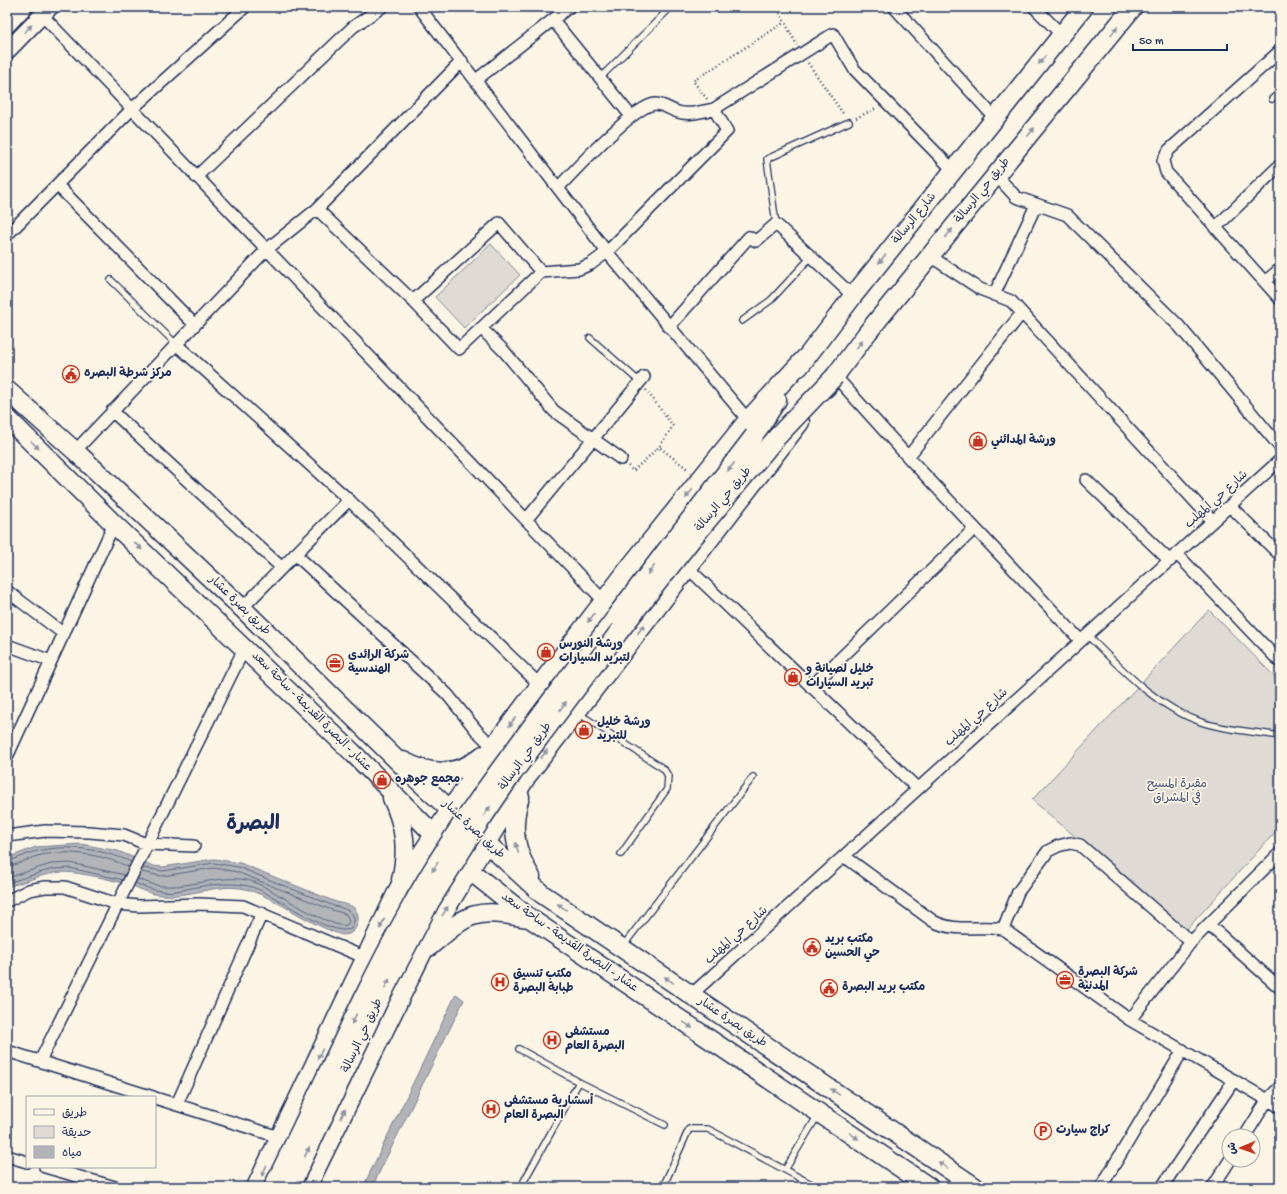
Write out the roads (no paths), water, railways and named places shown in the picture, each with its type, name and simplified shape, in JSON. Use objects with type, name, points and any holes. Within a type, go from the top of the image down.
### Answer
[{"type":"main road","name":"شارع الرسالة","points":[[751,428],[853,296],[1084,7]]},
{"type":"main road","name":"طريق حي الرسالة","points":[[307,1187],[436,925],[485,842],[528,776],[576,711],[688,568],[868,332],[1133,7]]},
{"type":"main road","name":"طريق حي الرسالة","points":[[290,1187],[378,1002],[426,908],[513,772],[618,633],[692,539],[776,438],[835,376]]},
{"type":"main road","name":"طريق بصرة عشار","points":[[7,390],[75,451],[242,608],[392,755],[543,894],[975,1187]]},
{"type":"main road","name":"عشار - البصرة القديمة - ساحة سعد","points":[[8,420],[114,524],[244,647],[469,870],[531,919],[929,1187]]},
{"type":"main road","name":"طريق حي الرسالة","points":[[273,1187],[365,995],[406,915],[462,823],[517,744],[751,428]]},
{"type":"main road","points":[[256,1187],[399,888],[450,809],[493,747],[540,685],[701,478],[751,428]]},
{"type":"main road","points":[[392,755],[418,769],[435,772],[449,771],[470,766],[493,747]]},
{"type":"main road","points":[[528,776],[515,814],[514,835],[520,857],[543,894]]},
{"type":"main road","points":[[387,788],[398,810],[405,837],[405,864],[399,888]]},
{"type":"main road","points":[[422,953],[466,917],[478,913],[501,913],[531,919]]},
{"type":"street","points":[[7,24],[24,7]]},
{"type":"street","points":[[7,235],[131,110],[245,7]]},
{"type":"street","points":[[196,177],[353,27],[382,7]]},
{"type":"street","points":[[419,7],[462,61],[607,252],[751,428]]},
{"type":"street","points":[[894,7],[995,118]]},
{"type":"street","points":[[1034,7],[1062,35]]},
{"type":"street","points":[[476,80],[554,20],[566,8]]},
{"type":"street","points":[[7,51],[46,11],[131,110],[604,601]]},
{"type":"street","points":[[554,20],[631,116]]},
{"type":"street","points":[[558,188],[631,116],[653,104],[666,106],[678,112],[688,113],[714,109],[833,34],[854,69],[954,171]]},
{"type":"street","points":[[1280,51],[1169,150],[1163,161],[1166,172],[1280,299]]},
{"type":"street","points":[[75,451],[266,250],[317,209],[462,61]]},
{"type":"street","points":[[317,209],[413,301],[459,349],[541,272],[579,269],[591,264],[607,252],[727,131],[714,109]]},
{"type":"street","points":[[1215,228],[1280,165]]},
{"type":"street","points":[[996,175],[1016,197],[1068,215],[1179,326],[1280,447]]},
{"type":"street","points":[[57,185],[195,325]]},
{"type":"street","points":[[994,295],[1036,205]]},
{"type":"street","points":[[413,301],[499,223],[541,272]]},
{"type":"street","points":[[669,327],[749,237],[756,241],[776,224],[853,296]]},
{"type":"street","points":[[930,256],[980,289],[1011,301],[1021,314],[1213,521]]},
{"type":"street","points":[[1264,282],[1280,269]]},
{"type":"street","points":[[908,457],[1021,314]]},
{"type":"street","points":[[481,328],[504,351],[554,411],[621,459]]},
{"type":"street","points":[[176,344],[349,500],[540,685]]},
{"type":"street","points":[[835,376],[975,528],[1084,638]]},
{"type":"street","points":[[526,520],[642,379]]},
{"type":"street","points":[[112,412],[281,567]]},
{"type":"street","name":"شارع حي المهلب","points":[[691,995],[1280,460]]},
{"type":"street","points":[[1086,480],[1173,557],[1280,662]]},
{"type":"street","points":[[242,608],[349,500]]},
{"type":"street","points":[[1230,506],[1280,556]]},
{"type":"street","points":[[7,757],[11,738],[64,634],[114,524]]},
{"type":"street","points":[[811,687],[975,528]]},
{"type":"street","points":[[295,554],[447,694],[477,731],[493,747]]},
{"type":"street","points":[[688,568],[918,790]]},
{"type":"street","points":[[7,591],[64,634]]},
{"type":"street","points":[[7,645],[51,661]]},
{"type":"street","points":[[40,1061],[244,647]]},
{"type":"street","points":[[7,836],[45,831],[89,832],[124,836],[144,849],[194,846]]},
{"type":"street","points":[[1003,929],[1018,892],[1048,851],[1058,846],[1070,843],[1080,845],[1191,942]]},
{"type":"street","points":[[844,856],[933,921],[944,927],[968,928],[987,926],[1003,929],[1130,1020],[1280,1107]]},
{"type":"street","points":[[1130,1020],[1191,942],[1279,857]]},
{"type":"street","points":[[7,902],[29,890],[45,886],[65,887],[117,904],[139,906],[176,904],[243,906],[366,958]]},
{"type":"street","points":[[177,1104],[262,914]]},
{"type":"street","points":[[1209,925],[1280,988]]},
{"type":"street","points":[[1101,1187],[1183,1050]]},
{"type":"street","points":[[7,1051],[151,1096]]},
{"type":"street","points":[[1162,1187],[1234,1080]]},
{"type":"street","points":[[1250,1128],[1268,1099],[1280,1087]]},
{"type":"street","points":[[156,1098],[279,1137]]},
{"type":"street","points":[[7,1156],[26,1162]]},
{"type":"street","points":[[48,1168],[115,1187]]},
{"type":"street","points":[[1213,1187],[1225,1168]]},
{"type":"lane","points":[[600,78],[671,7]]},
{"type":"lane","points":[[1272,98],[1280,92]]},
{"type":"lane","points":[[776,224],[767,159],[849,122]]},
{"type":"lane","points":[[742,322],[771,300],[811,257]]},
{"type":"lane","points":[[111,280],[176,344]]},
{"type":"lane","points":[[590,338],[642,379]]},
{"type":"lane","points":[[1084,638],[1128,676],[1176,712],[1202,723],[1280,736]]},
{"type":"lane","points":[[576,711],[664,769],[668,776],[667,789],[622,854]]},
{"type":"lane","points":[[622,948],[753,777]]},
{"type":"lane","points":[[519,1048],[579,1082],[665,1125]]},
{"type":"lane","points":[[522,1187],[579,1082]]},
{"type":"lane","points":[[785,1170],[819,1113]]},
{"type":"lane","points":[[663,1187],[689,1129],[708,1129],[816,1187]]},
{"type":"water","points":[[81,844],[118,851],[153,866],[163,867],[214,859],[240,863],[336,902],[351,906],[358,914],[357,925],[350,933],[345,935],[339,934],[316,924],[274,901],[252,891],[241,888],[218,888],[184,894],[158,895],[130,885],[70,872],[47,874],[7,887],[7,858],[36,847]]},
{"type":"water","points":[[456,994],[464,1000],[372,1187],[363,1187]]},
{"type":"place","name":"مركز شرطة البصره","points":[[71,374]]},
{"type":"place","name":"ورشة المدائني","points":[[978,441]]},
{"type":"place","name":"ورشة النورس لتبريد السيارات","points":[[546,652]]},
{"type":"place","name":"شركة الرائدي الهندسية","points":[[335,663]]},
{"type":"place","name":"خليل لصيانة و تبريد السيارات","points":[[793,677]]},
{"type":"place","name":"ورشة خليل للتبريد","points":[[584,730]]},
{"type":"place","name":"مجمع جوهره","points":[[382,780]]},
{"type":"place","name":"مكتب بريد حي الحسين","points":[[812,947]]},
{"type":"place","name":"شركة البصرة المدنية","points":[[1065,980]]},
{"type":"place","name":"مكتب تنسيق طبابة البصرة","points":[[500,982]]},
{"type":"place","name":"مكتب بريد البصرة","points":[[829,988]]},
{"type":"place","name":"مستشفى البصرة العام","points":[[552,1040]]},
{"type":"place","name":"أسشارية مستشفى البصرة العام","points":[[491,1109]]},
{"type":"place","name":"كراج سيارت","points":[[1043,1131]]},
{"type":"district","name":"البصرة","points":[[253,825]]},
{"type":"park label","name":"مقبرة المسيح في المشراق","points":[[1177,792]]}]
